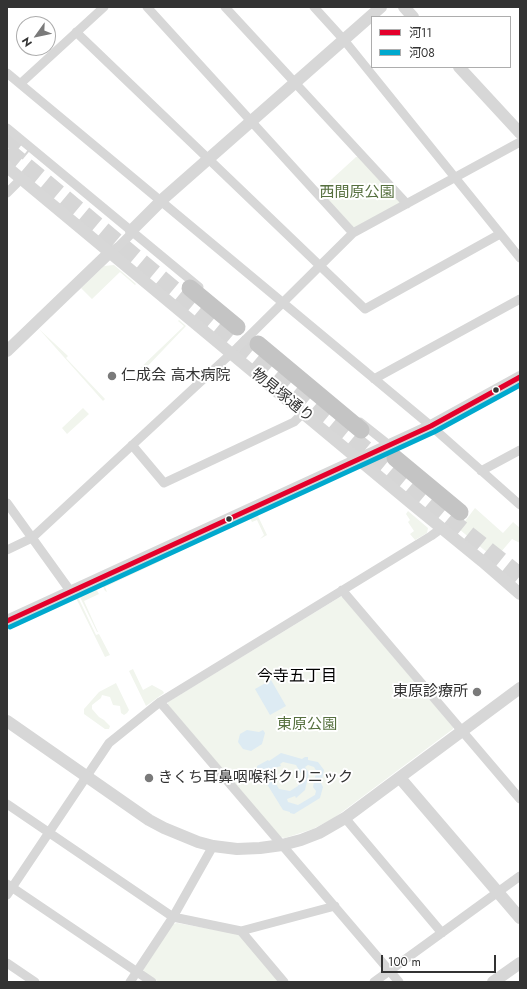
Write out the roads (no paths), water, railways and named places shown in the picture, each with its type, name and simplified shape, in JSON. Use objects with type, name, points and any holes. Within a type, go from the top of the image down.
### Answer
[{"type":"highway","points":[[190,288],[237,327]]},
{"type":"highway","points":[[256,338],[361,430]]},
{"type":"highway","points":[[392,452],[460,512]]},
{"type":"street","points":[[20,84],[104,7]]},
{"type":"street","points":[[148,7],[353,233]]},
{"type":"street","points":[[226,7],[407,204]]},
{"type":"street","points":[[314,7],[344,40],[520,258]]},
{"type":"street","points":[[7,351],[109,253],[122,238],[161,202],[381,7]]},
{"type":"street","points":[[404,7],[412,16]]},
{"type":"street","points":[[76,32],[366,309],[500,234]]},
{"type":"street","points":[[460,68],[520,133]]},
{"type":"street","points":[[7,73],[431,426],[520,505]]},
{"type":"street","points":[[7,128],[392,452]]},
{"type":"street","points":[[7,550],[32,538],[231,354],[256,338],[283,304],[353,233],[520,142]]},
{"type":"street","name":"物見塚通り","points":[[7,167],[520,594]]},
{"type":"street","points":[[7,193],[21,179]]},
{"type":"street","points":[[374,379],[520,298]]},
{"type":"street","points":[[7,621],[359,460],[392,452],[431,426],[520,377]]},
{"type":"street","points":[[132,445],[164,483],[294,422],[303,413]]},
{"type":"street","points":[[481,471],[520,450]]},
{"type":"street","points":[[7,503],[71,592]]},
{"type":"street","points":[[152,982],[9,889],[49,833],[109,743],[160,702],[442,528]]},
{"type":"street","points":[[342,590],[520,799]]},
{"type":"street","points":[[7,721],[149,820],[164,828],[185,838],[213,846],[250,849],[282,845],[319,833],[345,818],[520,688]]},
{"type":"street","points":[[160,702],[399,982]]},
{"type":"street","points":[[400,778],[520,918]]},
{"type":"street","points":[[7,804],[173,917],[240,931],[335,906]]},
{"type":"street","points":[[345,818],[442,933]]},
{"type":"street","points":[[130,982],[173,917],[213,846]]},
{"type":"street","points":[[374,982],[520,876]]},
{"type":"street","points":[[240,931],[284,982]]},
{"type":"street","points":[[7,963],[35,982]]},
{"type":"street","points":[[493,982],[520,963]]},
{"type":"tunnel","points":[[7,136],[28,153]]},
{"type":"tunnel","points":[[7,150],[453,522],[520,576]]},
{"type":"place","name":"仁成会 高木病院","points":[[112,376]]},
{"type":"place","name":"東原診療所","points":[[477,692]]},
{"type":"place","name":"きくち耳鼻咽喉科クリニック","points":[[149,778]]},
{"type":"district","name":"今寺五丁目","points":[[297,677]]},
{"type":"park label","name":"西間原公園","points":[[357,193]]},
{"type":"park label","name":"東原公園","points":[[307,725]]}]
